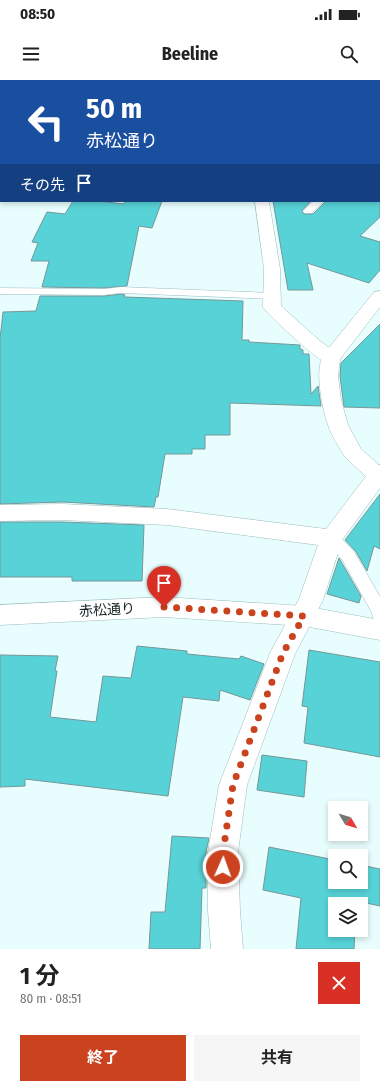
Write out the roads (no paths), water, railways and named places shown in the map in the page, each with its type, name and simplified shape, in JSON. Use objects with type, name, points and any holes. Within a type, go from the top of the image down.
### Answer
[{"type":"main road","points":[[262,202],[274,296],[272,307],[314,345],[331,358]]},
{"type":"main road","points":[[227,949],[224,911],[223,852],[233,785],[283,653],[304,616],[311,600],[332,538],[379,475],[353,453],[338,425],[331,400],[329,376],[331,358],[380,296]]},
{"type":"main road","points":[[0,513],[62,512],[167,517],[332,538]]},
{"type":"main road","name":"赤松通り","points":[[0,615],[164,607],[304,616],[380,630]]},
{"type":"lane","points":[[308,212],[318,202]]},
{"type":"lane","points":[[0,291],[104,292],[121,290],[274,296]]},
{"type":"lane","points":[[332,538],[349,557],[379,610],[380,615]]}]
